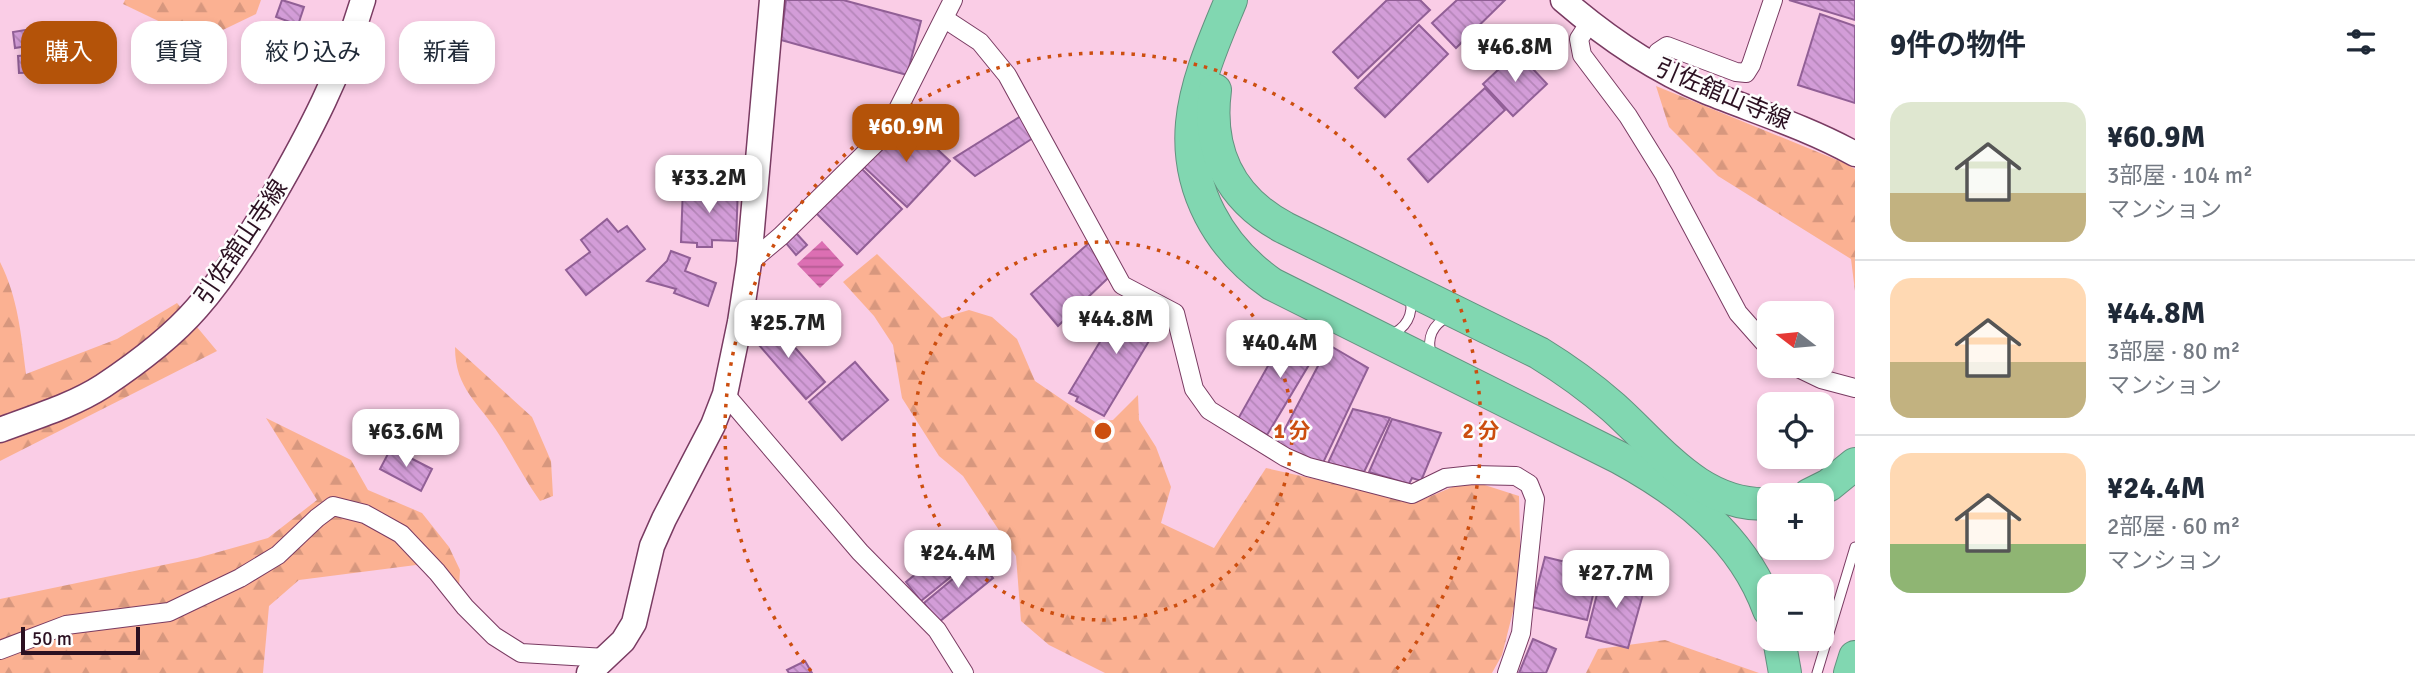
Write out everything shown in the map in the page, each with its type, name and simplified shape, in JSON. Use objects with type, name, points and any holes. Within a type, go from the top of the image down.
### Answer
[{"type":"highway","points":[[1231,0],[1200,86],[1192,123],[1193,161],[1202,198],[1219,232],[1236,254],[1257,274],[1289,293],[1620,458],[1682,496],[1717,527],[1757,582]]},
{"type":"highway","points":[[1246,0],[1219,68],[1213,103],[1216,143],[1229,178],[1248,202],[1272,220],[1513,338],[1564,369],[1610,404],[1675,467],[1702,487],[1733,500],[1757,503]]},
{"type":"highway","points":[[1831,483],[1855,464]]},
{"type":"highway","points":[[1781,651],[1786,673]]},
{"type":"highway","points":[[1850,673],[1855,657]]},
{"type":"main road","name":"引佐舘山寺線","points":[[0,430],[101,387],[181,325],[198,308],[257,224],[296,157],[331,88],[363,0]]},
{"type":"main road","points":[[602,665],[634,624],[652,546],[713,425],[725,394],[749,263],[772,0]]},
{"type":"main road","name":"引佐舘山寺線","points":[[1563,0],[1652,64],[1706,91],[1819,135],[1855,155]]},
{"type":"street","points":[[749,263],[781,236],[886,133],[953,0]]},
{"type":"street","points":[[1652,64],[1658,52],[1667,46],[1736,72],[1746,73],[1773,0]]},
{"type":"street","points":[[945,19],[980,42],[1007,75],[1122,285],[1175,313],[1194,389],[1209,410],[1285,457],[1308,467],[1412,494],[1445,478],[1473,475],[1516,476],[1529,485],[1535,499],[1521,633],[1507,673]]},
{"type":"street","points":[[1590,22],[1579,39],[1582,55],[1628,116],[1664,174],[1738,313],[1757,334]]},
{"type":"street","points":[[1819,378],[1855,388]]},
{"type":"street","points":[[725,394],[860,552],[937,630],[964,673]]},
{"type":"street","points":[[0,650],[66,625],[169,612],[240,578],[278,555],[317,517],[333,506],[366,514],[401,534],[494,636],[521,653],[602,665]]},
{"type":"lane","points":[[1369,333],[1392,335],[1409,320],[1410,298],[1395,281]]},
{"type":"lane","points":[[1446,371],[1430,354],[1432,331],[1448,317],[1456,315],[1471,318]]},
{"type":"lane","points":[[1817,673],[1855,547]]},
{"type":"green space","points":[[125,0],[261,0],[256,14],[227,28],[227,21],[158,21],[123,4]]},
{"type":"green space","points":[[1656,86],[1855,169],[1855,291],[1851,259],[1718,176],[1669,127]]},
{"type":"green space","points":[[877,254],[942,318],[969,310],[992,317],[1017,339],[1035,381],[1095,422],[1113,420],[1138,395],[1139,420],[1156,447],[1171,487],[1161,523],[1214,548],[1266,468],[1417,502],[1469,480],[1519,496],[1521,580],[1502,655],[1492,673],[1105,673],[1049,645],[1021,621],[1016,556],[963,476],[939,456],[902,398],[893,345],[874,316],[843,282]]},
{"type":"green space","points":[[0,262],[15,303],[26,374],[117,339],[177,303],[217,351],[0,461]]},
{"type":"green space","points":[[455,347],[532,417],[551,461],[553,496],[540,501],[529,485],[500,436],[464,385],[456,362]]},
{"type":"green space","points":[[266,418],[351,460],[368,490],[422,513],[449,547],[460,570],[459,586],[416,565],[299,580],[269,606],[263,673],[0,673],[0,599],[197,558],[268,538],[317,500]]},
{"type":"green space","points":[[1665,640],[1759,673],[1586,673],[1598,649]]},
{"type":"shaded area","points":[[822,241],[844,265],[820,288],[797,264]]},
{"type":"building","points":[[282,0],[304,7],[299,21],[276,17]]},
{"type":"building","points":[[786,0],[843,0],[921,21],[907,75],[781,40]]},
{"type":"building","points":[[1387,0],[1420,0],[1430,10],[1358,78],[1333,52]]},
{"type":"building","points":[[1457,0],[1505,0],[1456,48],[1432,23]]},
{"type":"building","points":[[1789,0],[1855,0],[1855,20]]},
{"type":"building","points":[[1820,14],[1855,26],[1855,103],[1798,85]]},
{"type":"building","points":[[1419,25],[1448,54],[1385,117],[1355,88]]},
{"type":"building","points":[[21,31],[21,47],[15,48],[13,32]]},
{"type":"building","points":[[1517,52],[1547,84],[1513,116],[1483,84]]},
{"type":"building","points":[[18,56],[21,56],[21,73],[19,73]]},
{"type":"building","points":[[1485,88],[1505,110],[1428,182],[1408,159]]},
{"type":"building","points":[[1021,116],[1033,138],[975,176],[954,158]]},
{"type":"building","points":[[906,120],[950,161],[907,207],[863,166]]},
{"type":"building","points":[[861,168],[902,209],[857,254],[816,213]]},
{"type":"building","points":[[683,186],[738,187],[736,241],[712,240],[712,247],[697,247],[697,243],[681,242]]},
{"type":"building","points":[[607,219],[618,232],[627,226],[645,249],[586,295],[566,270],[590,252],[581,240]]},
{"type":"building","points":[[796,233],[807,245],[796,255],[785,242]]},
{"type":"building","points":[[1089,243],[1108,278],[1058,326],[1031,294]]},
{"type":"building","points":[[671,251],[690,258],[685,271],[716,283],[708,306],[674,293],[676,289],[647,281],[667,261]]},
{"type":"building","points":[[1127,297],[1164,316],[1104,416],[1076,401],[1078,397],[1069,393]]},
{"type":"building","points":[[771,320],[825,382],[806,399],[752,337]]},
{"type":"building","points":[[1291,325],[1322,343],[1267,435],[1238,419]]},
{"type":"building","points":[[1329,345],[1368,368],[1322,465],[1277,444]]},
{"type":"building","points":[[855,362],[888,400],[842,440],[809,402]]},
{"type":"building","points":[[1353,409],[1390,418],[1364,472],[1328,463]]},
{"type":"building","points":[[1392,419],[1441,433],[1421,481],[1412,478],[1409,484],[1369,472]]},
{"type":"building","points":[[391,448],[432,469],[421,491],[380,469]]},
{"type":"building","points":[[960,538],[975,557],[921,601],[906,582]]},
{"type":"building","points":[[1545,557],[1599,570],[1587,620],[1532,607]]},
{"type":"building","points":[[977,559],[993,578],[939,622],[924,603]]},
{"type":"building","points":[[1603,571],[1646,583],[1628,648],[1586,637]]},
{"type":"building","points":[[1533,639],[1556,649],[1546,673],[1519,673]]},
{"type":"building","points":[[805,661],[812,673],[789,673],[787,670]]}]
